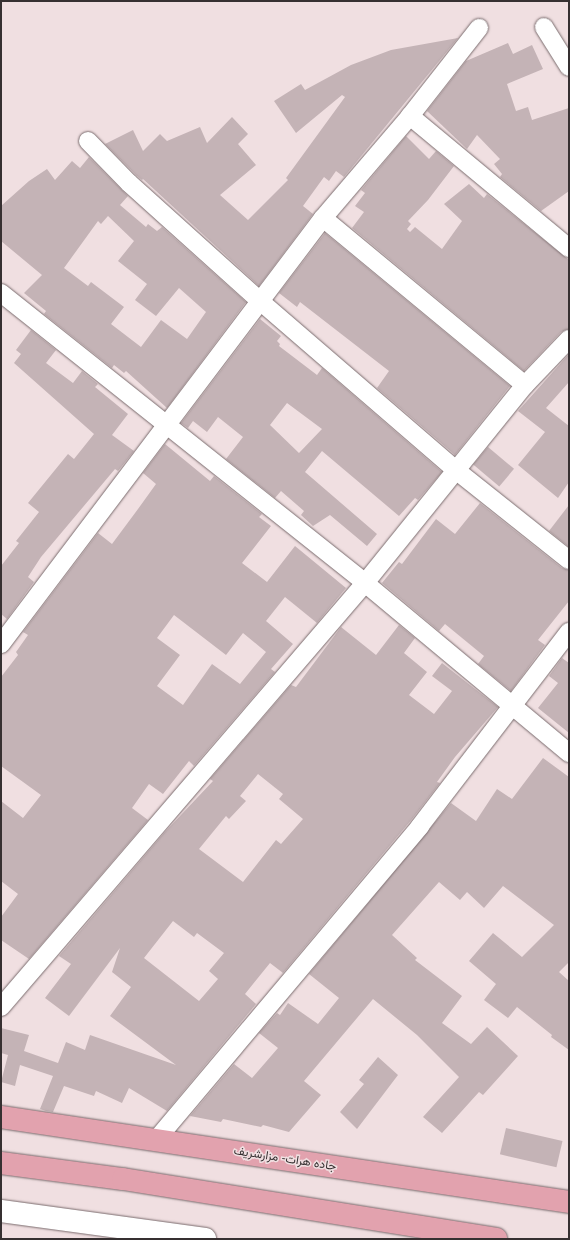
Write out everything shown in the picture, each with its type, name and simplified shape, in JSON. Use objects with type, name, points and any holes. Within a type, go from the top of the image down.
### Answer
[{"type":"highway","name":"جاده هرات- مزارشریف","points":[[1,1117],[569,1202]]},
{"type":"highway","points":[[1,1163],[123,1179],[496,1239]]},
{"type":"street","points":[[544,27],[569,67]]},
{"type":"street","points":[[1,644],[323,218],[410,116],[479,28]]},
{"type":"street","points":[[410,116],[569,248]]},
{"type":"street","points":[[88,141],[129,183],[260,301],[458,471],[569,560]]},
{"type":"street","points":[[323,218],[525,385]]},
{"type":"street","points":[[1,293],[365,583],[512,708],[569,753]]},
{"type":"street","points":[[1,1007],[365,583],[458,471],[525,385],[569,339]]},
{"type":"street","points":[[156,1140],[420,826],[569,632]]},
{"type":"street","points":[[1,1211],[205,1239]]},
{"type":"building","points":[[458,38],[344,177],[336,171],[329,181],[324,177],[303,206],[313,214],[259,286],[143,179],[142,180],[136,175],[105,144],[133,130],[143,151],[160,134],[167,141],[200,127],[207,143],[232,117],[248,134],[238,144],[256,165],[220,195],[248,220],[288,180],[286,178],[345,97],[342,95],[296,133],[274,101],[301,84],[305,90],[351,65],[391,50]]},
{"type":"building","points":[[508,43],[513,54],[532,45],[543,69],[507,84],[516,111],[528,107],[532,120],[569,108],[569,191],[541,211],[500,177],[502,174],[494,164],[500,159],[477,135],[467,149],[427,111],[466,61]]},
{"type":"building","points":[[406,136],[429,159],[436,151],[454,166],[428,200],[408,221],[411,224],[407,229],[410,232],[415,227],[442,249],[462,221],[444,204],[469,184],[484,198],[487,194],[569,260],[569,329],[561,332],[524,371],[352,228],[364,212],[355,206],[365,193],[361,190]]},
{"type":"building","points":[[89,157],[128,196],[120,205],[146,227],[148,224],[157,231],[162,227],[246,302],[167,408],[126,371],[124,373],[114,365],[112,368],[44,314],[46,311],[24,293],[42,275],[1,241],[1,206],[29,181],[47,169],[55,180],[72,161],[80,168]],"holes":[[[108,216],[134,241],[118,261],[147,284],[135,300],[156,316],[179,288],[206,312],[187,339],[161,320],[141,347],[111,324],[124,307],[91,282],[88,286],[64,268],[98,221],[101,224]]]},
{"type":"building","points":[[325,233],[510,386],[455,455],[377,388],[389,371],[300,302],[297,307],[279,293]]},
{"type":"building","points":[[260,319],[281,336],[277,341],[280,344],[279,346],[317,375],[322,368],[442,472],[418,500],[415,498],[399,516],[322,451],[305,472],[377,534],[367,546],[330,515],[313,526],[301,515],[304,511],[281,491],[275,498],[226,459],[243,437],[218,417],[207,432],[193,421],[188,428],[181,423]],"holes":[[[287,403],[322,429],[299,453],[270,425]]]},
{"type":"building","points":[[31,330],[56,350],[46,363],[73,383],[82,371],[98,384],[95,387],[128,414],[112,435],[134,451],[118,471],[115,469],[41,557],[28,577],[34,582],[7,619],[1,614],[1,566],[19,543],[16,541],[39,512],[28,503],[68,454],[74,459],[94,434],[14,363],[21,354],[16,350]]},
{"type":"building","points":[[569,354],[569,382],[546,408],[569,426],[569,482],[558,498],[518,465],[545,432],[518,411]]},
{"type":"building","points":[[165,444],[210,481],[214,476],[262,514],[259,517],[271,526],[242,563],[267,582],[295,546],[346,588],[317,623],[285,597],[266,621],[293,644],[271,669],[275,672],[194,766],[189,761],[163,794],[149,784],[132,808],[148,820],[29,959],[1,940],[1,917],[18,894],[1,881],[1,801],[23,818],[41,795],[1,766],[1,677],[18,655],[16,652],[28,635],[23,632],[98,533],[112,544],[156,484],[143,473]],"holes":[[[174,615],[226,655],[243,633],[266,652],[240,684],[212,664],[183,705],[157,686],[180,655],[157,638]]]},
{"type":"building","points":[[488,447],[514,469],[499,486],[473,465]]},
{"type":"building","points":[[480,503],[562,568],[569,570],[569,601],[538,640],[545,645],[511,691],[478,664],[484,656],[445,624],[439,631],[382,583],[399,562],[402,564],[436,519],[455,534]]},
{"type":"building","points":[[569,505],[569,547],[549,531]]},
{"type":"building","points":[[399,625],[415,638],[404,653],[427,672],[409,695],[434,714],[452,691],[432,676],[442,663],[498,707],[455,757],[437,782],[440,783],[412,819],[283,973],[270,963],[245,994],[256,1004],[167,1111],[129,1088],[122,1103],[96,1091],[94,1096],[64,1086],[53,1112],[46,1111],[40,1109],[53,1076],[20,1065],[15,1086],[1,1082],[8,1055],[1,1053],[1,1028],[29,1035],[24,1051],[58,1063],[66,1042],[85,1050],[90,1035],[176,1065],[110,1016],[131,987],[112,972],[120,948],[69,1016],[45,998],[71,964],[59,956],[164,833],[213,781],[210,779],[291,685],[296,687],[341,627],[376,655]],"holes":[[[258,774],[283,794],[279,799],[303,819],[281,844],[276,840],[243,882],[199,849],[226,816],[229,819],[246,801],[240,796]],[[173,921],[194,937],[197,933],[224,953],[209,971],[218,979],[199,1001],[144,958]]]},
{"type":"building","points":[[562,658],[569,663],[569,733],[538,708],[558,683],[549,676]]},
{"type":"building","points":[[543,758],[569,777],[569,962],[559,972],[569,981],[569,1050],[551,1037],[552,1035],[517,1007],[508,1018],[484,1000],[496,984],[469,961],[493,933],[522,957],[554,925],[503,886],[484,908],[467,892],[460,900],[439,882],[392,935],[417,958],[415,960],[462,996],[442,1023],[471,1044],[487,1027],[518,1056],[483,1095],[479,1092],[442,1133],[423,1117],[459,1077],[417,1035],[373,999],[304,1081],[321,1095],[289,1132],[263,1125],[261,1127],[223,1119],[221,1122],[190,1116],[234,1064],[252,1078],[278,1048],[259,1033],[277,1013],[280,1015],[288,1003],[318,1024],[339,998],[309,974],[451,803],[476,821],[497,789],[512,799]]},
{"type":"building","points":[[378,1057],[398,1075],[357,1129],[340,1112],[364,1084],[359,1080]]},
{"type":"building","points":[[506,1128],[563,1141],[556,1167],[500,1154]]}]
